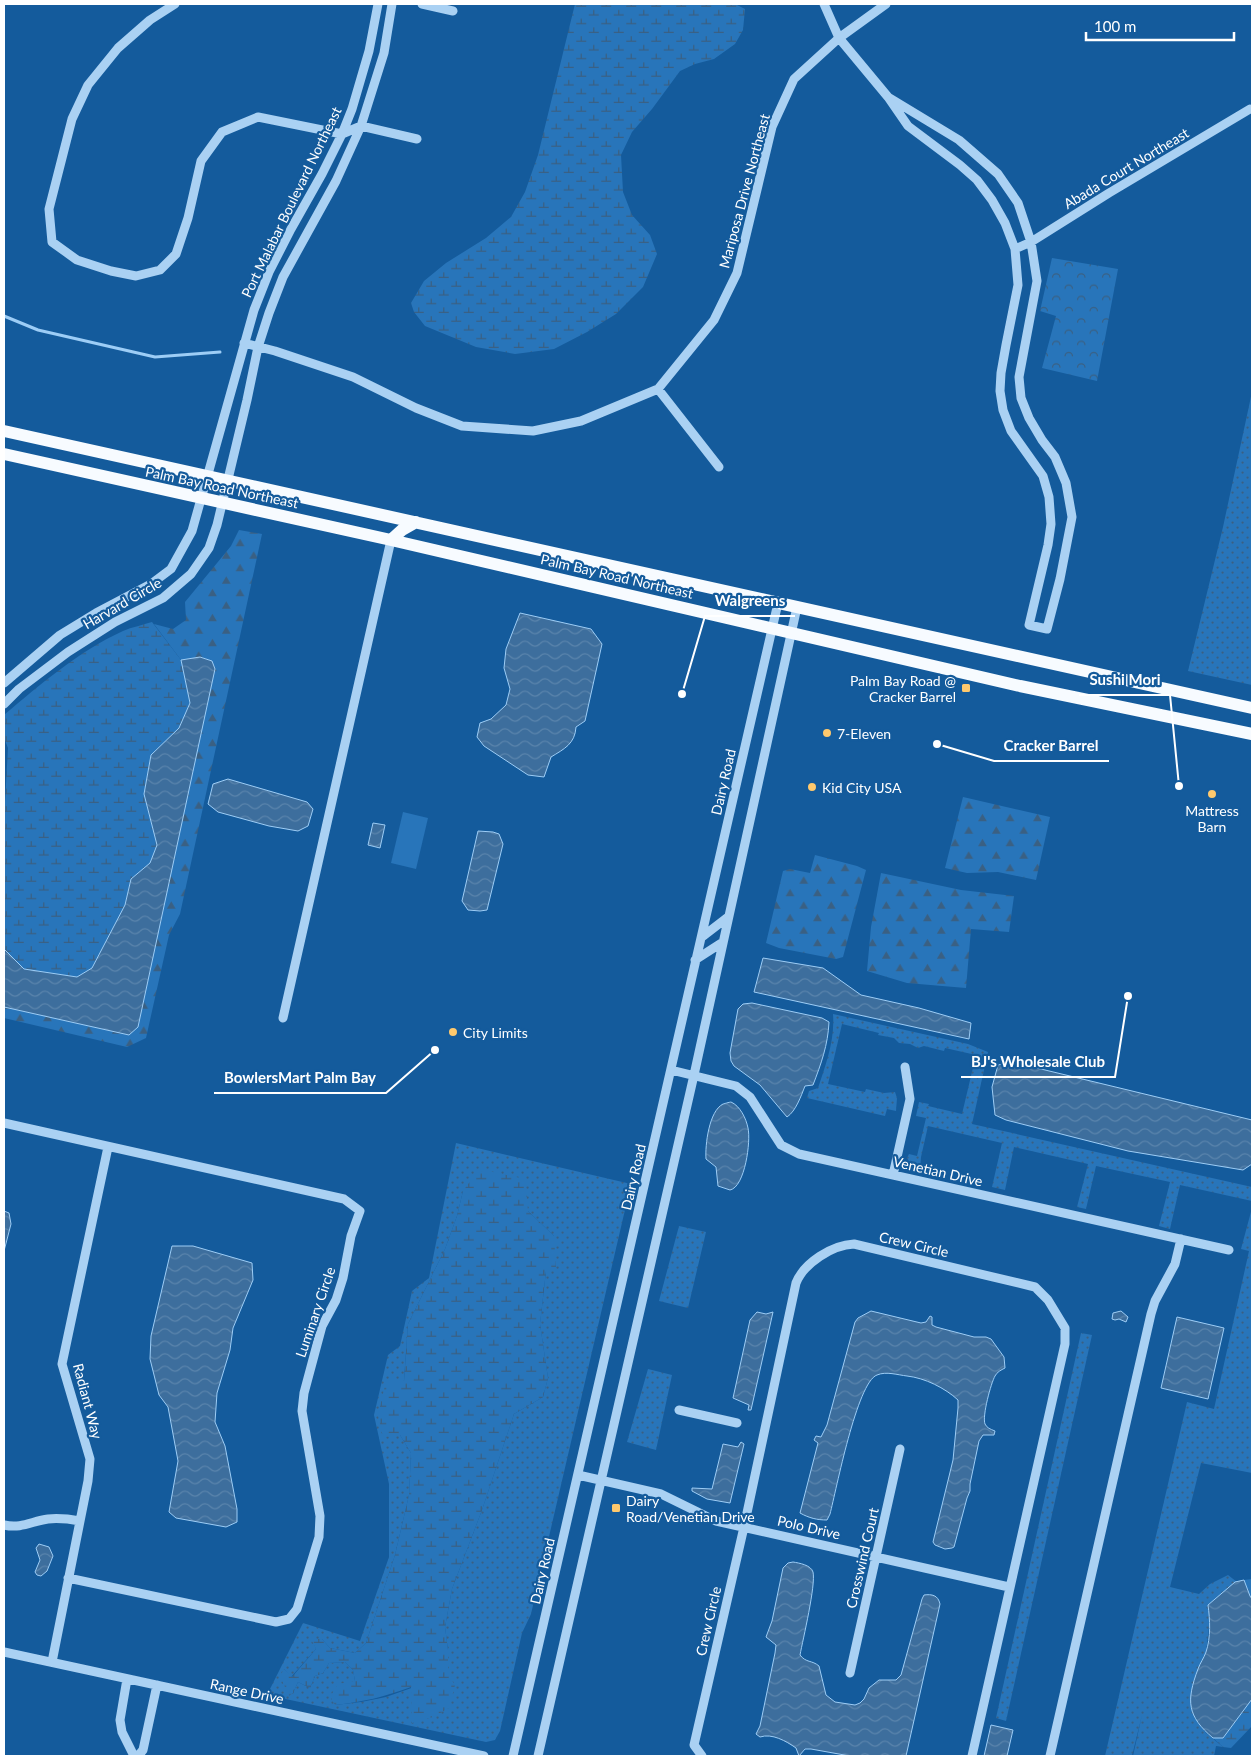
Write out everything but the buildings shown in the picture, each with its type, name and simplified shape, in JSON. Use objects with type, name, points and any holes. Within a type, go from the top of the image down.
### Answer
[{"type":"main road","name":"Palm Bay Road Northeast","points":[[4,431],[1252,708]]},
{"type":"main road","name":"Palm Bay Road Northeast","points":[[4,454],[391,540],[1020,686],[1252,734]]},
{"type":"main road","points":[[391,540],[402,530],[416,522]]},
{"type":"street","points":[[175,4],[150,20],[118,48],[88,85],[72,119],[49,209],[52,242],[78,260],[136,276],[160,270],[176,254],[188,218],[202,161],[222,132],[258,117],[342,134],[361,126],[417,139]]},
{"type":"street","name":"Port Malabar Boulevard Northeast","points":[[202,498],[254,310],[269,272],[342,134],[354,103],[369,52],[378,4]]},
{"type":"street","name":"Port Malabar Boulevard Northeast","points":[[223,502],[258,347],[268,313],[283,277],[336,182],[361,126],[384,53],[392,4]]},
{"type":"street","points":[[422,4],[453,11]]},
{"type":"street","points":[[824,4],[839,38],[888,97],[908,126],[978,180],[1006,223],[1015,249],[1018,284],[1001,374],[1000,391],[1003,410],[1011,431],[1043,476],[1049,497],[1051,524],[1048,545],[1029,625],[1047,629],[1060,579],[1072,517],[1066,483],[1055,457],[1028,418],[1022,398],[1019,377],[1037,281],[1031,242],[1018,203],[998,174],[959,140],[888,97]]},
{"type":"street","name":"Mariposa Drive Northeast","points":[[244,343],[353,376],[416,408],[462,426],[534,431],[580,421],[658,389],[714,320],[737,273],[772,127],[794,79],[839,38],[886,4]]},
{"type":"street","name":"Abada Court Northeast","points":[[1015,249],[1031,242],[1250,109]]},
{"type":"street","points":[[658,389],[719,467]]},
{"type":"street","name":"Harvard Circle","points":[[4,683],[60,635],[96,613],[151,584],[171,569],[192,531],[202,498]]},
{"type":"street","name":"Harvard Circle","points":[[4,704],[19,689],[68,652],[115,622],[163,598],[191,574],[209,548],[218,525],[223,502]]},
{"type":"street","points":[[283,1018],[391,540]]},
{"type":"street","name":"Dairy Road","points":[[513,1756],[778,603]]},
{"type":"street","points":[[538,1756],[694,1075],[797,607]]},
{"type":"street","points":[[702,937],[728,917]]},
{"type":"street","points":[[696,960],[723,942]]},
{"type":"street","points":[[894,1175],[910,1099],[905,1066]]},
{"type":"street","name":"Venetian Drive","points":[[671,1070],[736,1086],[750,1097],[781,1145],[799,1154],[1229,1250]]},
{"type":"street","name":"Luminary Circle","points":[[4,1123],[344,1199],[360,1211],[351,1236],[343,1278],[336,1300],[322,1326],[304,1393],[302,1412],[320,1516],[319,1537],[297,1609],[289,1619],[276,1622],[68,1578]]},
{"type":"street","name":"Radiant Way","points":[[52,1662],[88,1480],[90,1459],[62,1364],[108,1147]]},
{"type":"street","points":[[1050,1756],[1151,1314],[1175,1264],[1181,1239]]},
{"type":"street","name":"Crew Circle","points":[[702,1756],[694,1745],[744,1527],[796,1283],[799,1276],[808,1266],[825,1254],[846,1245],[854,1244],[1035,1287],[1048,1300],[1065,1328],[1065,1344],[972,1756]]},
{"type":"street","points":[[679,1410],[737,1424]]},
{"type":"street","name":"Crosswind Court","points":[[850,1673],[900,1450]]},
{"type":"street","name":"Polo Drive","points":[[578,1475],[661,1494],[716,1520],[1009,1587]]},
{"type":"street","points":[[4,1525],[30,1525],[47,1519],[67,1519],[80,1522]]},
{"type":"street","name":"Range Drive","points":[[4,1652],[484,1756]]},
{"type":"street","points":[[127,1678],[120,1720],[122,1732],[136,1756],[143,1750],[157,1685]]},
{"type":"green space","points":[[575,4],[735,4],[745,9],[743,30],[735,44],[714,59],[695,64],[680,71],[632,132],[621,155],[623,192],[632,215],[650,235],[657,254],[643,287],[616,314],[554,349],[515,354],[476,347],[425,326],[414,312],[411,303],[424,281],[446,263],[486,238],[511,217],[525,192],[538,155]]},
{"type":"green space","points":[[1052,258],[1118,269],[1097,381],[1042,368],[1056,316],[1040,311]]},
{"type":"green space","points":[[1252,392],[1252,685],[1188,671],[1223,527]]},
{"type":"green space","points":[[239,530],[262,534],[180,914],[169,935],[146,1038],[127,1047],[4,1018],[4,1007],[129,1035],[212,661],[201,657],[181,660],[154,624],[173,629],[186,620],[185,602],[231,546]]},
{"type":"green space","points":[[152,622],[181,660],[190,703],[179,728],[151,755],[144,794],[157,845],[150,863],[131,879],[125,905],[92,968],[77,977],[24,969],[4,949],[4,820],[8,748],[4,738],[4,715],[61,669],[91,648],[130,628]]},
{"type":"green space","points":[[963,797],[1050,817],[1036,880],[998,872],[967,873],[945,868]]},
{"type":"green space","points":[[403,812],[428,818],[416,869],[391,863]]},
{"type":"green space","points":[[815,855],[866,870],[843,957],[836,959],[779,948],[766,943],[783,871],[790,869],[810,873]]},
{"type":"green space","points":[[881,873],[961,890],[1014,896],[1009,932],[971,929],[966,988],[907,983],[867,971],[871,927]]},
{"type":"green space","points":[[833,1014],[968,1044],[988,1052],[972,1124],[1252,1187],[1252,1201],[1180,1185],[1170,1229],[1159,1226],[1170,1182],[1096,1166],[1086,1209],[1077,1207],[1088,1164],[1014,1147],[1005,1190],[992,1187],[1002,1143],[928,1126],[920,1171],[914,1170],[907,1158],[909,1154],[917,1156],[926,1118],[916,1116],[919,1102],[962,1114],[976,1055],[945,1048],[944,1051],[924,1046],[918,1048],[910,1044],[899,1043],[894,1038],[878,1035],[879,1033],[842,1024],[828,1084],[865,1092],[866,1089],[884,1093],[895,1092],[897,1098],[896,1111],[887,1109],[885,1116],[807,1098],[809,1091],[818,1088],[824,1070],[833,1033]]},
{"type":"green space","points":[[456,1143],[631,1184],[531,1614],[522,1633],[500,1731],[495,1740],[486,1742],[267,1695],[303,1623],[360,1641],[389,1557],[389,1484],[374,1415],[388,1355],[400,1346],[412,1291],[429,1278]],"holes":[[[463,1191],[528,1211],[554,1236],[546,1271],[540,1324],[548,1378],[543,1397],[514,1414],[482,1510],[452,1589],[445,1627],[448,1650],[448,1675],[386,1697],[335,1705],[355,1681],[353,1670],[345,1662],[329,1663],[323,1673],[315,1676],[310,1688],[298,1682],[293,1693],[284,1669],[291,1677],[316,1649],[312,1639],[322,1639],[330,1648],[355,1653],[366,1643],[395,1555],[409,1495],[411,1453],[400,1435],[408,1324],[445,1249],[457,1216]]]},
{"type":"green space","points":[[484,1170],[525,1179],[528,1211],[554,1236],[556,1268],[546,1271],[540,1324],[548,1378],[543,1397],[514,1414],[482,1510],[452,1589],[445,1627],[448,1650],[448,1675],[455,1685],[449,1708],[433,1717],[412,1723],[411,1687],[373,1699],[335,1705],[330,1697],[338,1684],[355,1681],[353,1670],[345,1662],[329,1663],[323,1673],[315,1676],[310,1688],[298,1682],[293,1693],[289,1696],[280,1676],[284,1669],[292,1677],[316,1649],[311,1639],[322,1639],[330,1648],[355,1653],[366,1643],[395,1555],[409,1495],[411,1453],[400,1435],[383,1437],[378,1415],[386,1381],[404,1381],[408,1324],[445,1249],[457,1216],[463,1191],[474,1176]]},
{"type":"green space","points":[[1252,1208],[1252,1473],[1201,1463],[1170,1587],[1199,1594],[1210,1584],[1228,1575],[1237,1582],[1208,1605],[1210,1619],[1206,1652],[1195,1679],[1194,1717],[1206,1733],[1223,1747],[1216,1746],[1214,1756],[1133,1756],[1142,1715],[1132,1756],[1105,1756],[1187,1402],[1214,1409],[1249,1251],[1241,1249]]},
{"type":"green space","points":[[679,1226],[706,1232],[688,1308],[659,1301]]},
{"type":"green space","points":[[1081,1333],[1092,1335],[1006,1721],[996,1718]]},
{"type":"green space","points":[[648,1369],[672,1375],[656,1450],[627,1442]]},
{"type":"green space","points":[[1252,1579],[1252,1599],[1244,1580]]},
{"type":"green space","points":[[1252,1699],[1252,1726],[1231,1748],[1223,1747],[1213,1738],[1223,1738]]},
{"type":"water","points":[[520,613],[591,629],[602,644],[585,721],[576,727],[574,738],[571,742],[551,757],[544,777],[528,775],[484,746],[477,737],[480,723],[491,719],[506,705],[510,689],[504,668],[506,649]]},
{"type":"water","points":[[200,657],[212,661],[215,669],[138,1027],[129,1035],[4,1007],[4,949],[24,969],[77,977],[92,968],[125,905],[131,879],[150,863],[157,845],[144,794],[151,755],[179,728],[190,703],[181,660]]},
{"type":"water","points":[[228,779],[307,802],[313,809],[308,826],[298,831],[269,826],[218,812],[208,804],[213,784]]},
{"type":"water","points":[[373,823],[385,825],[380,848],[368,845]]},
{"type":"water","points":[[478,831],[499,834],[503,844],[487,910],[480,911],[468,910],[462,901]]},
{"type":"water","points":[[763,958],[823,968],[861,995],[919,1008],[971,1023],[969,1039],[754,992]]},
{"type":"water","points":[[752,1003],[822,1018],[829,1022],[826,1047],[813,1085],[805,1086],[796,1107],[787,1117],[760,1085],[734,1066],[731,1061],[730,1053],[738,1009],[743,1004]]},
{"type":"water","points":[[1012,1062],[1252,1120],[1252,1164],[1243,1170],[1128,1151],[1006,1120],[995,1115],[992,1087],[998,1065]]},
{"type":"water","points":[[731,1102],[737,1106],[747,1124],[749,1143],[746,1163],[740,1181],[730,1190],[718,1186],[716,1167],[706,1159],[706,1153],[707,1137],[714,1114],[723,1104]]},
{"type":"water","points":[[4,1211],[9,1213],[11,1224],[4,1251]]},
{"type":"water","points":[[172,1246],[193,1246],[252,1263],[253,1280],[233,1328],[230,1350],[217,1393],[215,1422],[225,1446],[237,1509],[237,1522],[226,1527],[176,1518],[169,1512],[178,1461],[168,1407],[159,1395],[150,1359],[151,1336]]},
{"type":"water","points":[[871,1311],[921,1323],[926,1322],[930,1316],[932,1317],[932,1325],[936,1327],[974,1337],[991,1339],[1004,1357],[1005,1368],[997,1373],[993,1380],[984,1420],[988,1427],[995,1431],[994,1435],[983,1435],[979,1441],[970,1491],[954,1547],[952,1548],[945,1549],[935,1545],[933,1542],[953,1460],[958,1400],[934,1384],[914,1377],[884,1373],[877,1375],[869,1382],[862,1396],[848,1438],[827,1520],[820,1520],[800,1513],[818,1443],[814,1440],[816,1436],[821,1437],[827,1425],[855,1322],[858,1318]]},
{"type":"water","points":[[1121,1311],[1128,1317],[1126,1322],[1112,1319],[1113,1313]]},
{"type":"water","points":[[757,1312],[766,1314],[773,1312],[751,1410],[748,1410],[749,1405],[733,1398],[750,1320]]},
{"type":"water","points":[[1177,1317],[1224,1328],[1208,1399],[1161,1388]]},
{"type":"water","points":[[741,1442],[744,1444],[730,1503],[707,1499],[692,1491],[692,1488],[712,1489],[723,1444],[738,1447]]},
{"type":"water","points":[[39,1544],[49,1547],[53,1556],[47,1571],[41,1576],[35,1572],[40,1560],[36,1548]]},
{"type":"water","points":[[793,1562],[807,1566],[813,1572],[811,1600],[800,1655],[819,1666],[826,1695],[835,1702],[855,1705],[860,1703],[869,1688],[879,1680],[896,1680],[901,1675],[922,1599],[924,1595],[932,1595],[938,1599],[940,1604],[906,1756],[850,1756],[805,1749],[799,1756],[796,1748],[783,1740],[769,1736],[760,1737],[756,1734],[760,1726],[776,1645],[766,1637],[772,1621],[783,1568],[788,1563]]},
{"type":"water","points":[[1244,1580],[1252,1599],[1252,1699],[1223,1738],[1213,1738],[1198,1722],[1191,1707],[1194,1680],[1209,1640],[1208,1605],[1235,1582]]},
{"type":"water","points":[[991,1725],[1013,1730],[1007,1756],[984,1756]]},
{"type":"waterway","points":[[4,316],[38,330],[155,357],[220,352]]},
{"type":"place","name":"Palm Bay Road @ Cracker Barrel","points":[[966,688]]},
{"type":"place","name":"Walgreens","points":[[682,694]]},
{"type":"place","name":"7-Eleven","points":[[827,733]]},
{"type":"place","name":"Cracker Barrel","points":[[937,744]]},
{"type":"place","name":"Sushi Mori","points":[[1179,786]]},
{"type":"place","name":"Kid City USA","points":[[812,787]]},
{"type":"place","name":"Mattress Barn","points":[[1212,794]]},
{"type":"place","name":"BJ's Wholesale Club","points":[[1128,996]]},
{"type":"place","name":"City Limits","points":[[453,1032]]},
{"type":"place","name":"BowlersMart Palm Bay","points":[[435,1050]]},
{"type":"place","name":"Dairy Road/Venetian Drive","points":[[616,1508]]}]
